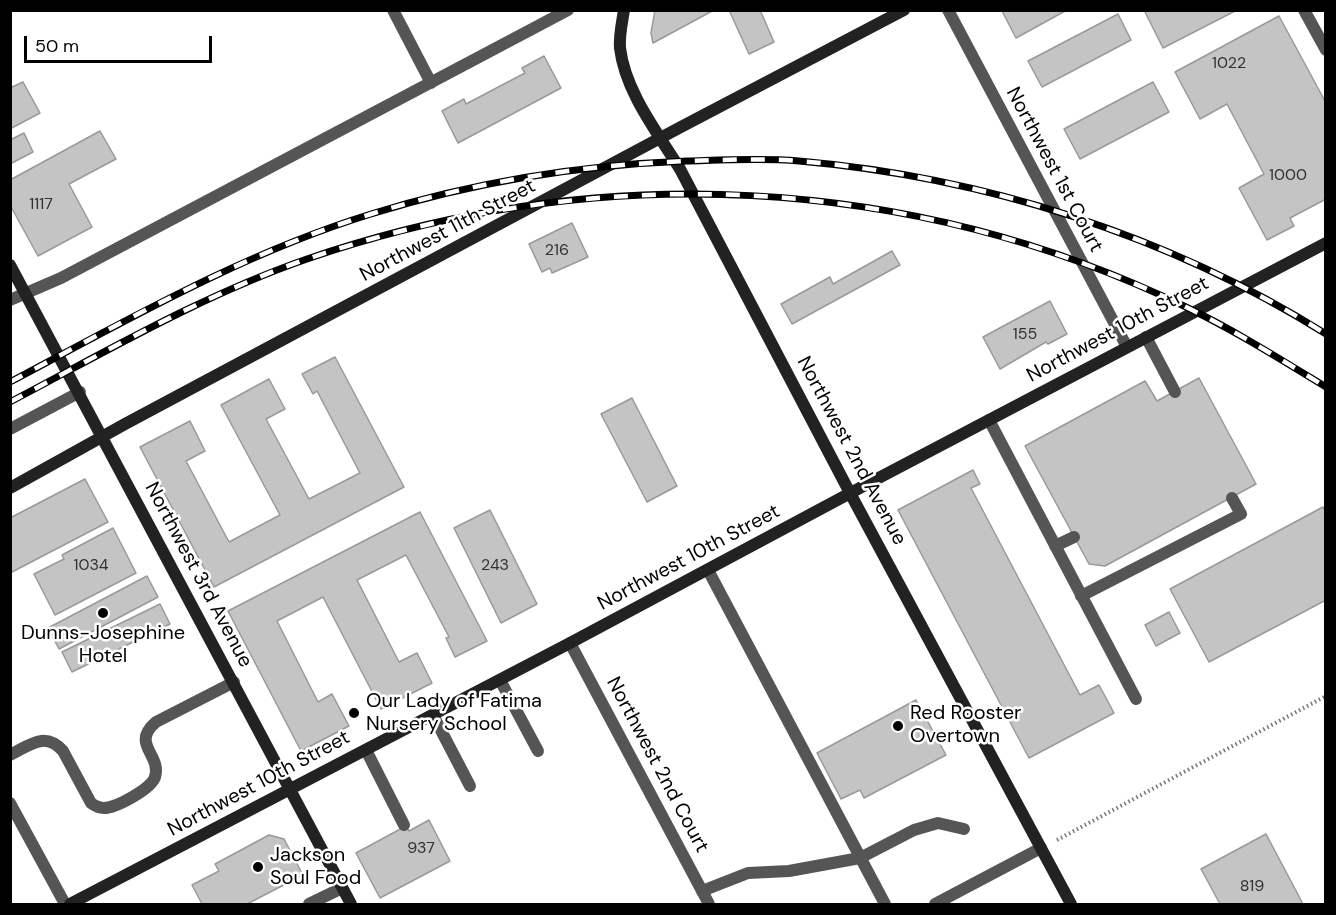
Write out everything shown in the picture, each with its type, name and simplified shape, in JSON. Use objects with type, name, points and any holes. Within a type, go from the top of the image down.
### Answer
[{"type":"street","points":[[393,10],[431,83]]},
{"type":"street","points":[[10,300],[61,278],[568,10]]},
{"type":"street","name":"Northwest 2nd Avenue","points":[[624,10],[620,31],[623,63],[631,85],[680,169],[850,493],[1071,904]]},
{"type":"street","name":"Northwest 11th Street","points":[[10,488],[660,138],[904,10]]},
{"type":"street","name":"Northwest 1st Court","points":[[948,10],[1127,347]]},
{"type":"street","points":[[1304,10],[1326,50]]},
{"type":"street","name":"Northwest 10th Street","points":[[68,904],[434,715],[1326,243]]},
{"type":"street","name":"Northwest 3rd Avenue","points":[[10,265],[80,392],[351,904]]},
{"type":"street","points":[[1146,337],[1175,392]]},
{"type":"street","points":[[10,429],[80,392]]},
{"type":"street","points":[[989,420],[1136,699]]},
{"type":"street","points":[[1081,596],[1241,514],[1232,498]]},
{"type":"street","points":[[1055,546],[1074,537]]},
{"type":"street","points":[[708,570],[885,904]]},
{"type":"street","name":"Northwest 2nd Court","points":[[570,643],[709,904]]},
{"type":"street","points":[[500,680],[538,751]]},
{"type":"street","points":[[10,755],[37,741],[47,740],[56,744],[63,751],[91,803],[97,807],[112,806],[145,790],[155,777],[155,764],[145,741],[149,727],[234,682]]},
{"type":"street","points":[[434,715],[470,786]]},
{"type":"street","points":[[366,750],[404,825]]},
{"type":"street","points":[[10,803],[68,904]]},
{"type":"street","points":[[702,891],[748,873],[789,871],[860,858],[914,830],[938,823],[964,829]]},
{"type":"street","points":[[935,904],[1041,848]]},
{"type":"street","points":[[309,904],[342,888]]},
{"type":"path","points":[[1057,840],[1326,696]]},
{"type":"building","points":[[655,10],[714,10],[653,43],[651,33]]},
{"type":"building","points":[[729,10],[760,10],[774,42],[749,54]]},
{"type":"building","points":[[1067,10],[1016,38],[1002,11]]},
{"type":"building","points":[[1144,10],[1237,10],[1163,48]]},
{"type":"building","points":[[1118,14],[1131,40],[1042,87],[1028,61]]},
{"type":"building","points":[[1279,16],[1326,103],[1326,199],[1290,218],[1294,226],[1267,240],[1239,188],[1264,174],[1227,104],[1200,119],[1175,72]]},
{"type":"building","points":[[544,56],[561,88],[458,143],[442,111],[464,99],[466,104],[525,73],[522,68]]},
{"type":"building","points":[[23,82],[40,113],[10,129],[10,88]]},
{"type":"building","points":[[1153,82],[1169,112],[1080,159],[1064,129]]},
{"type":"building","points":[[100,131],[116,159],[69,184],[92,227],[38,256],[10,205],[10,180]]},
{"type":"building","points":[[24,133],[33,152],[10,164],[10,140]]},
{"type":"building","points":[[572,223],[588,257],[552,273],[550,268],[542,272],[529,244]]},
{"type":"building","points":[[892,251],[900,265],[792,324],[781,304],[830,277],[833,284]]},
{"type":"building","points":[[1050,301],[1067,334],[1048,344],[1046,342],[1000,369],[983,337]]},
{"type":"building","points":[[335,357],[404,487],[214,587],[140,447],[190,421],[205,451],[186,461],[229,542],[280,515],[221,405],[269,379],[285,409],[266,419],[309,499],[360,473],[317,391],[313,394],[302,374]]},
{"type":"building","points":[[1199,378],[1256,484],[1105,566],[1089,564],[1025,446],[1145,381],[1157,401]]},
{"type":"building","points":[[632,398],[677,486],[647,502],[601,414]]},
{"type":"building","points":[[973,470],[980,484],[971,488],[1080,695],[1099,685],[1114,713],[1029,758],[898,510]]},
{"type":"building","points":[[85,479],[108,522],[12,572],[10,569],[10,518]]},
{"type":"building","points":[[1323,507],[1326,512],[1326,600],[1209,662],[1170,589]]},
{"type":"building","points":[[490,510],[537,604],[501,623],[454,528]]},
{"type":"building","points":[[420,512],[487,641],[455,657],[446,638],[449,637],[406,555],[357,580],[399,662],[417,653],[432,683],[381,709],[323,597],[277,621],[318,702],[332,694],[349,726],[301,751],[228,611]]},
{"type":"building","points":[[113,528],[136,573],[55,615],[34,574],[64,559],[62,555]]},
{"type":"building","name":"Dunns-Josephine Hotel","points":[[147,576],[158,597],[59,649],[48,628]]},
{"type":"building","name":"Dunns-Josephine Hotel","points":[[160,604],[170,624],[72,672],[62,652]]},
{"type":"building","points":[[1169,612],[1180,633],[1156,646],[1145,625]]},
{"type":"building","name":"Red Rooster Overtown","points":[[916,700],[946,755],[864,798],[860,790],[841,799],[817,753]]},
{"type":"building","points":[[429,820],[450,861],[380,898],[356,853],[406,826],[409,831]]},
{"type":"building","points":[[1266,834],[1303,904],[1220,904],[1201,869]]},
{"type":"building","name":"Jackson Soul Food","points":[[269,835],[284,839],[303,875],[247,904],[202,904],[192,885],[219,871],[215,864]]},
{"type":"railway","points":[[10,382],[142,312],[232,268],[277,248],[371,214],[449,193],[528,177],[607,166],[687,161],[757,159],[799,161],[868,169],[937,181],[1005,197],[1073,216],[1203,267],[1266,299],[1326,334]]},
{"type":"railway","points":[[10,402],[230,289],[307,259],[416,227],[527,206],[639,195],[751,196],[862,207],[972,229],[1081,262],[1186,307],[1239,335],[1326,387]]},
{"type":"place","name":"Dunns-Josephine Hotel","points":[[103,613]]},
{"type":"place","name":"Our Lady of Fatima Nursery School","points":[[354,713]]},
{"type":"place","name":"Red Rooster Overtown","points":[[898,726]]},
{"type":"place","name":"Jackson Soul Food","points":[[258,867]]}]
